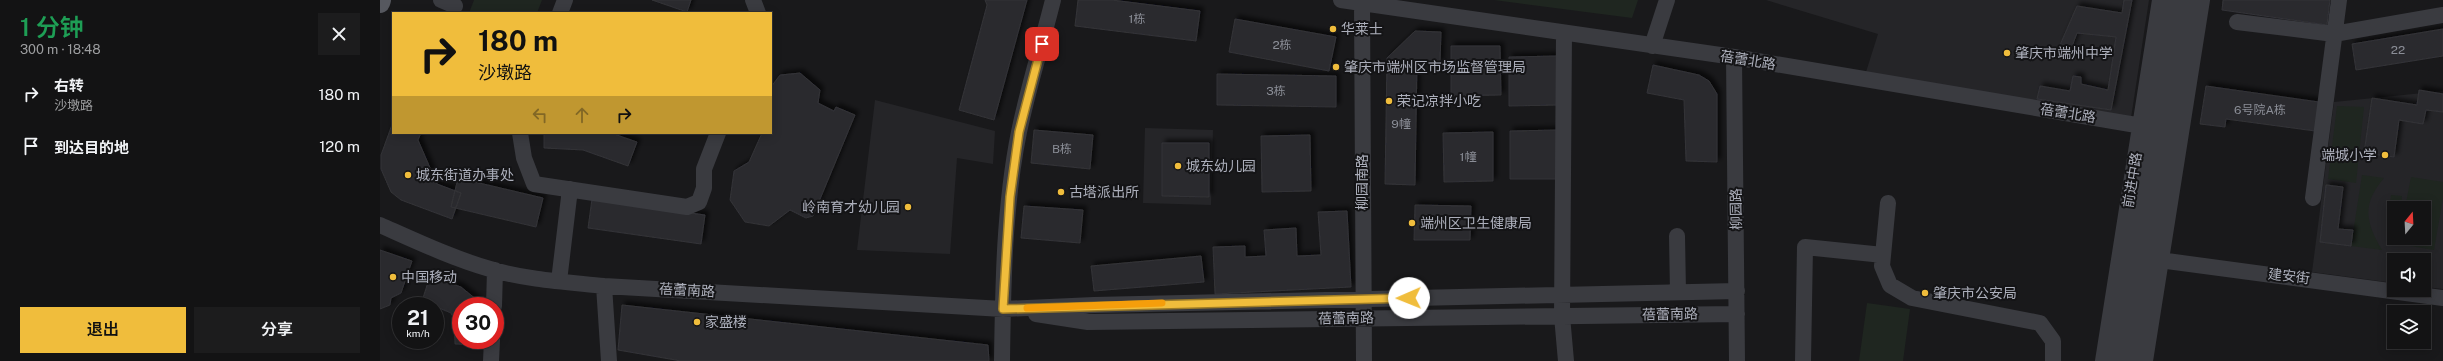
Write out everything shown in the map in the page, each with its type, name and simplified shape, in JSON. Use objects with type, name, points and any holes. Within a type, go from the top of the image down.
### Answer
[{"type":"street","points":[[560,12],[565,0]]},
{"type":"street","points":[[753,0],[758,12]]},
{"type":"street","points":[[1002,361],[1003,309],[1010,197],[1019,132],[1053,0]]},
{"type":"street","name":"蓓蕾北路","points":[[1341,0],[1734,58],[2147,126]]},
{"type":"street","points":[[1652,46],[1667,0]]},
{"type":"street","name":"前进中路","points":[[2103,361],[2147,126],[2160,0]]},
{"type":"street","points":[[2145,361],[2148,259],[2147,126],[2174,0]]},
{"type":"street","points":[[2133,361],[2190,0]]},
{"type":"street","points":[[2118,361],[2148,259],[2202,0]]},
{"type":"street","points":[[2313,198],[2339,0]]},
{"type":"street","name":"柳园南路","points":[[1362,3],[1364,361]]},
{"type":"street","points":[[2237,22],[2334,34],[2443,15]]},
{"type":"street","points":[[1564,33],[1562,316],[1566,361]]},
{"type":"street","name":"柳园路","points":[[1734,58],[1737,361]]},
{"type":"street","points":[[520,134],[524,158],[534,184],[687,207],[699,202],[704,188],[704,169],[718,134]]},
{"type":"street","points":[[559,282],[570,189]]},
{"type":"street","points":[[1888,203],[1882,266],[1890,286],[1912,298],[2040,323],[2053,341],[2053,361]]},
{"type":"street","name":"蓓蕾南路","points":[[380,225],[449,255],[495,270],[559,282],[604,286],[1003,309],[1737,291]]},
{"type":"street","points":[[1677,236],[1678,292]]},
{"type":"street","points":[[1804,361],[1805,247],[1883,255]]},
{"type":"street","name":"建安街","points":[[2148,259],[2316,279],[2443,298]]},
{"type":"street","points":[[494,297],[495,270]]},
{"type":"street","points":[[604,286],[609,361]]},
{"type":"street","name":"蓓蕾南路","points":[[1003,309],[1088,322],[1364,317],[1737,314]]},
{"type":"street","points":[[491,361],[492,349]]},
{"type":"shaded area","points":[[474,0],[542,0],[537,12],[469,12]]},
{"type":"shaded area","points":[[1494,0],[1638,0],[1632,18]]},
{"type":"shaded area","name":"肇庆市端州中学","points":[[1766,0],[2149,0],[2131,118],[1866,72],[1878,34]]},
{"type":"shaded area","name":"端城小学","points":[[2443,91],[2443,289],[2431,288],[2431,253],[2387,253],[2387,282],[2312,272],[2334,102]]},
{"type":"shaded area","name":"岭南育才幼儿园","points":[[875,100],[995,131],[993,164],[957,158],[950,254],[857,250]]},
{"type":"shaded area","points":[[2337,106],[2364,107],[2356,183],[2328,179]]},
{"type":"shaded area","name":"城东幼儿园","points":[[1145,128],[1213,130],[1211,205],[1143,203]]},
{"type":"shaded area","points":[[2362,175],[2384,178],[2372,196],[2368,213],[2372,230],[2382,250],[2351,246]]},
{"type":"shaded area","points":[[2411,177],[2443,182],[2443,198],[2434,250],[2405,245],[2431,245],[2431,201],[2406,201]]},
{"type":"shaded area","points":[[2391,195],[2402,196],[2402,201],[2390,201]]},
{"type":"shaded area","points":[[1867,303],[1910,309],[1903,361],[1859,361]]},
{"type":"building","points":[[652,0],[691,0],[687,12]]},
{"type":"building","points":[[985,0],[1027,0],[994,120],[959,110],[987,5]]},
{"type":"building","points":[[1078,0],[1112,0],[1200,11],[1196,41],[1075,26]]},
{"type":"building","points":[[2124,0],[2132,0],[2111,110],[2037,99],[2040,86],[2070,91],[2073,76],[2081,77],[2081,84],[2108,90],[2116,37],[2077,33],[2071,49],[2060,45],[2077,6],[2122,13]]},
{"type":"building","points":[[2223,0],[2330,0],[2327,25],[2222,10]]},
{"type":"building","points":[[1235,19],[1336,37],[1329,71],[1229,52]]},
{"type":"building","points":[[2443,29],[2443,56],[2356,70],[2352,44]]},
{"type":"building","points":[[1415,31],[1441,32],[1440,63],[1417,63],[1415,185],[1385,184],[1387,58]]},
{"type":"building","points":[[1451,46],[1500,46],[1501,95],[1451,96]]},
{"type":"building","points":[[1558,56],[1559,105],[1509,106],[1509,57]]},
{"type":"building","points":[[1653,65],[1699,75],[1709,81],[1717,94],[1717,162],[1686,161],[1684,100],[1647,93]]},
{"type":"building","points":[[800,73],[820,90],[818,103],[834,111],[836,107],[855,115],[813,216],[806,218],[790,210],[769,226],[745,222],[730,200],[734,171],[749,162],[762,134],[772,134],[772,86],[780,75]]},
{"type":"building","points":[[1217,74],[1336,76],[1336,107],[1217,105]]},
{"type":"building","points":[[2206,86],[2319,102],[2315,131],[2226,119],[2225,127],[2200,124]]},
{"type":"building","points":[[2419,90],[2443,94],[2443,112],[2426,110],[2423,124],[2399,120],[2394,157],[2364,153],[2372,98],[2417,105]]},
{"type":"building","name":"城东街道办事处","points":[[392,125],[392,134],[421,134],[418,140],[437,184],[461,193],[452,219],[401,200],[391,192],[381,169],[381,155]]},
{"type":"building","points":[[1034,130],[1093,135],[1090,169],[1031,163]]},
{"type":"building","points":[[1559,130],[1560,179],[1510,179],[1510,131]]},
{"type":"building","points":[[1493,132],[1493,181],[1444,182],[1443,133]]},
{"type":"building","points":[[544,134],[614,134],[637,142],[628,166],[583,150],[544,148]]},
{"type":"building","points":[[1310,135],[1311,191],[1262,192],[1261,136]]},
{"type":"building","points":[[1162,143],[1209,143],[1209,197],[1162,196]]},
{"type":"building","points":[[458,178],[543,198],[536,227],[451,207]]},
{"type":"building","points":[[2326,185],[2343,187],[2338,229],[2353,230],[2351,246],[2320,242]]},
{"type":"building","points":[[592,199],[705,215],[701,244],[588,228]]},
{"type":"building","points":[[1415,205],[1471,206],[1470,240],[1414,240]]},
{"type":"building","points":[[1024,206],[1083,210],[1080,243],[1021,238]]},
{"type":"building","points":[[1347,211],[1351,287],[1215,294],[1213,247],[1245,246],[1245,257],[1266,256],[1264,230],[1296,228],[1297,256],[1321,255],[1318,212]]},
{"type":"building","name":"中国移动","points":[[380,250],[412,261],[401,293],[391,298],[390,305],[380,309]]},
{"type":"building","points":[[1201,256],[1204,282],[1094,291],[1091,266]]},
{"type":"building","points":[[430,276],[461,287],[473,297],[452,297],[452,315],[444,310],[444,297],[423,297]]},
{"type":"building","name":"家盛楼","points":[[622,305],[988,345],[989,361],[681,361],[618,350]]},
{"type":"slow traffic","points":[[1027,308],[1162,303]]},
{"type":"place","name":"华莱士","points":[[1333,29]]},
{"type":"place","name":"肇庆市端州中学","points":[[2007,53]]},
{"type":"place","name":"肇庆市端州区市场监督管理局","points":[[1336,67]]},
{"type":"place","name":"荣记凉拌小吃","points":[[1389,101]]},
{"type":"place","name":"端城小学","points":[[2385,155]]},
{"type":"place","name":"城东幼儿园","points":[[1178,166]]},
{"type":"place","name":"城东街道办事处","points":[[408,175]]},
{"type":"place","name":"古塔派出所","points":[[1061,192]]},
{"type":"place","name":"岭南育才幼儿园","points":[[908,207]]},
{"type":"place","name":"端州区卫生健康局","points":[[1412,223]]},
{"type":"place","name":"中国移动","points":[[393,277]]},
{"type":"place","name":"肇庆市公安局","points":[[1925,293]]},
{"type":"place","name":"家盛楼","points":[[697,322]]},
{"type":"route","points":[[1042,44],[1019,132],[1010,197],[1003,309],[1094,305],[1409,298]]}]
